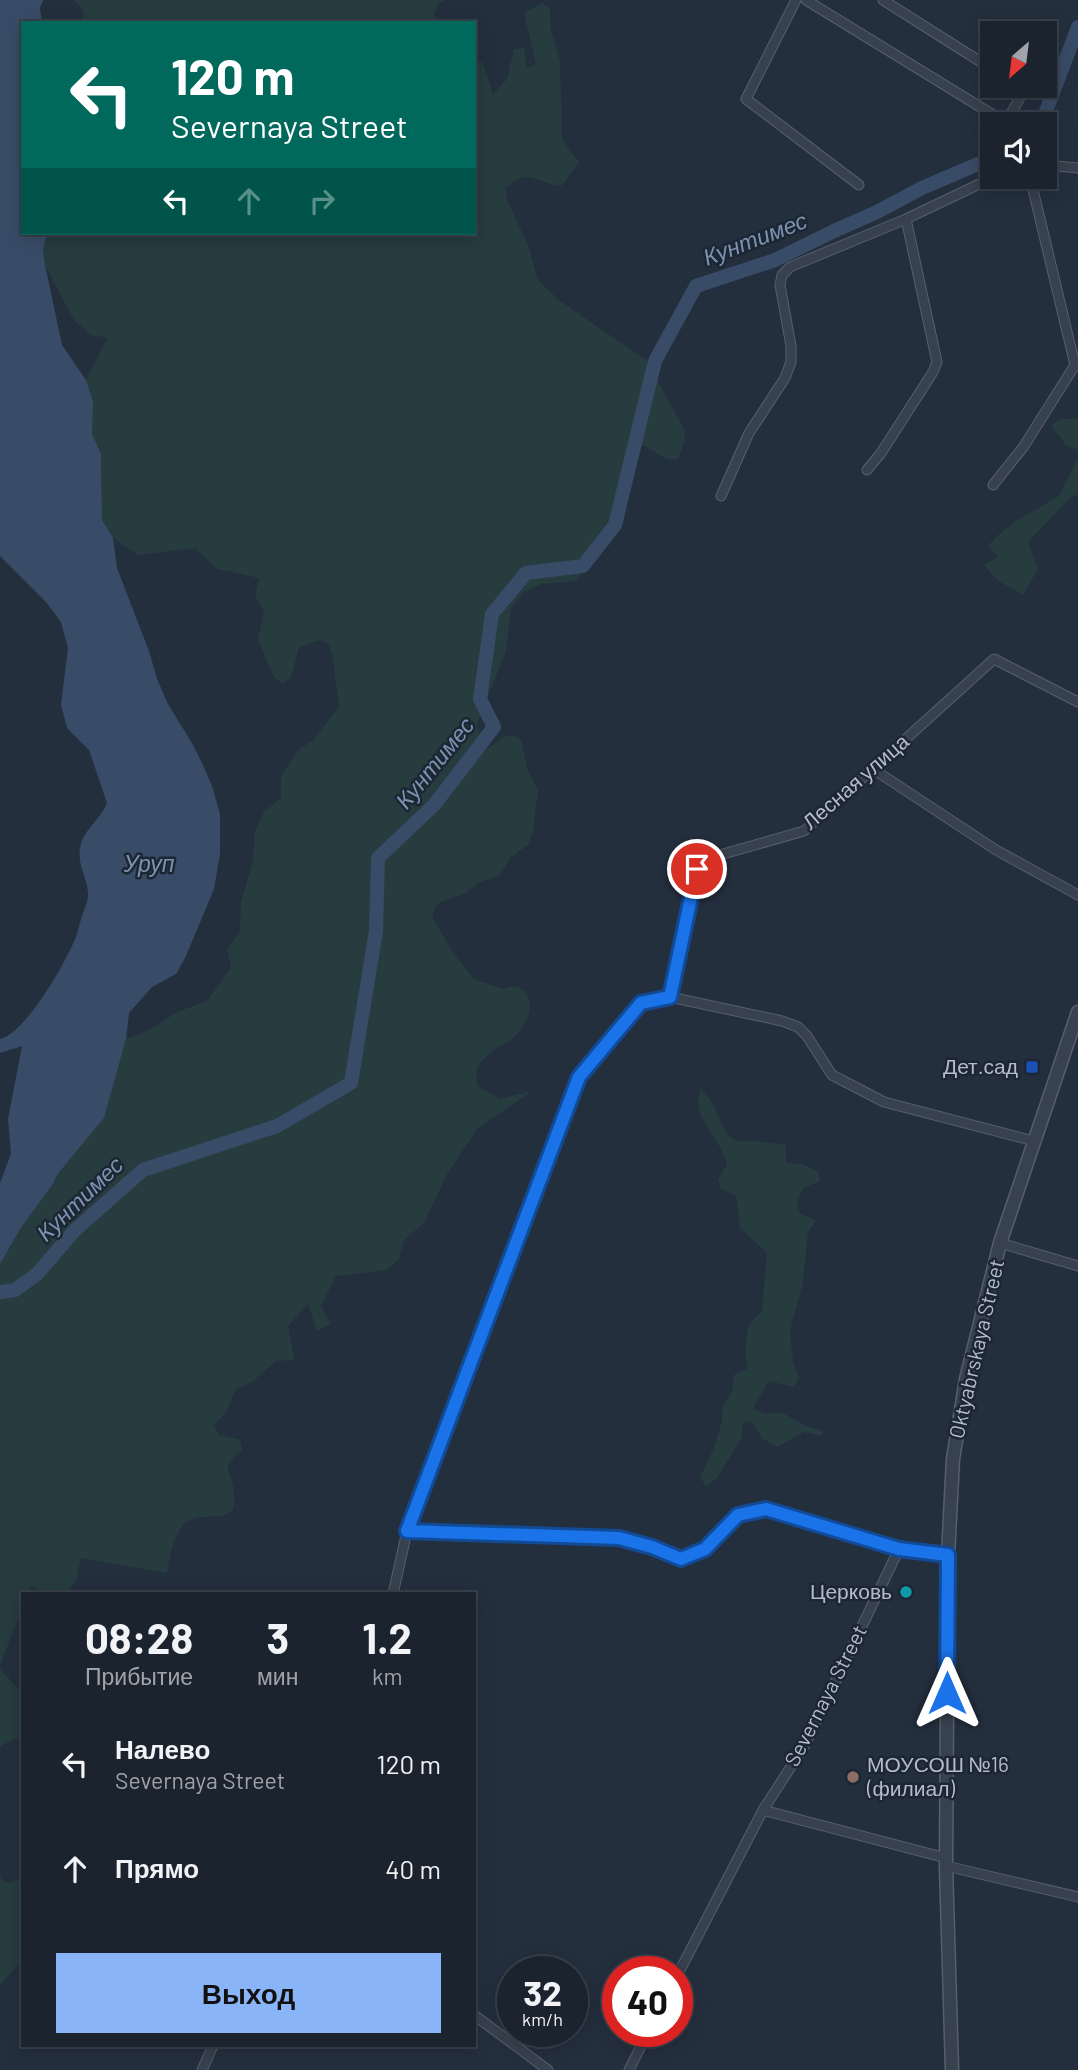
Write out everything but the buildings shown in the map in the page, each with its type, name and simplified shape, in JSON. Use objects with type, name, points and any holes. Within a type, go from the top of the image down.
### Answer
[{"type":"street","points":[[796,0],[746,99],[859,185]]},
{"type":"street","points":[[806,0],[989,112]]},
{"type":"street","points":[[883,0],[980,61]]},
{"type":"street","points":[[1057,166],[1078,168]]},
{"type":"street","points":[[721,496],[749,433],[785,378],[791,362],[791,346],[780,285],[782,275],[790,267],[906,219],[980,183]]},
{"type":"street","points":[[993,485],[1024,446],[1075,365],[1034,189]]},
{"type":"street","points":[[867,470],[881,453],[937,362],[906,219]]},
{"type":"street","name":"Лесная улица","points":[[670,997],[697,869],[709,858],[804,831],[994,659],[1078,702]]},
{"type":"street","points":[[873,769],[996,849],[1078,895]]},
{"type":"street","points":[[393,1592],[407,1531],[579,1077],[641,1003],[670,997],[782,1021],[798,1027],[807,1036],[832,1075],[884,1102],[1034,1141]]},
{"type":"street","name":"Oktyabrskaya Street","points":[[952,2070],[946,1862],[948,1555],[953,1459],[964,1392],[1000,1243],[1078,1012]]},
{"type":"street","points":[[1000,1243],[1078,1266]]},
{"type":"street","points":[[407,1531],[619,1538],[681,1559],[705,1549],[738,1515],[766,1509],[899,1549],[948,1555]]},
{"type":"street","name":"Severnaya Street","points":[[687,1956],[763,1810],[805,1745],[899,1549]]},
{"type":"street","points":[[763,1810],[1078,1897]]},
{"type":"street","points":[[476,2016],[548,2070]]},
{"type":"street","points":[[202,2070],[213,2047]]},
{"type":"street","points":[[629,2070],[640,2047]]},
{"type":"green space","points":[[74,0],[446,0],[439,3],[434,14],[438,21],[81,21],[84,12]]},
{"type":"green space","points":[[542,3],[550,9],[551,30],[560,61],[562,135],[565,145],[579,162],[561,186],[524,177],[505,189],[507,199],[529,248],[538,280],[560,301],[646,360],[684,429],[685,440],[678,459],[668,460],[643,445],[636,453],[626,511],[608,546],[575,581],[541,584],[524,592],[511,608],[506,651],[477,724],[484,751],[503,737],[513,735],[521,740],[528,771],[538,790],[533,832],[528,845],[511,857],[500,875],[480,882],[464,894],[443,901],[435,907],[432,917],[454,954],[474,979],[503,989],[518,987],[527,994],[529,1000],[529,1012],[521,1030],[479,1065],[477,1086],[500,1099],[532,1091],[477,1129],[446,1176],[424,1223],[404,1240],[399,1259],[387,1270],[336,1276],[321,1306],[331,1324],[317,1331],[308,1304],[288,1326],[294,1360],[276,1361],[253,1381],[235,1390],[227,1410],[214,1426],[219,1435],[240,1440],[242,1450],[228,1466],[233,1484],[233,1510],[186,1523],[176,1538],[167,1573],[81,1558],[76,1580],[68,1592],[40,1592],[31,1585],[29,1592],[21,1592],[21,1612],[0,1665],[0,1264],[57,1175],[104,1118],[126,1039],[149,1030],[177,1012],[207,1001],[231,968],[227,949],[240,932],[241,902],[253,861],[255,831],[264,812],[281,798],[281,777],[297,751],[314,739],[339,706],[332,653],[328,644],[319,640],[299,647],[291,678],[283,683],[274,678],[258,639],[264,610],[255,597],[259,578],[217,569],[195,548],[138,555],[113,538],[102,520],[101,454],[92,435],[86,380],[108,338],[91,335],[74,320],[45,265],[43,249],[48,235],[476,235],[476,61],[483,63],[493,94],[507,79],[514,49],[524,48],[527,69],[536,64],[524,13]]},
{"type":"green space","points":[[1061,419],[1078,419],[1078,450],[1066,445],[1051,426]]},
{"type":"green space","points":[[1078,458],[1078,494],[1070,498],[1028,542],[1038,569],[1023,595],[997,580],[984,565],[998,557],[988,546],[1016,521],[1059,496]]},
{"type":"green space","points":[[701,1088],[714,1106],[726,1133],[738,1142],[786,1145],[786,1163],[803,1164],[818,1172],[820,1181],[803,1188],[797,1200],[799,1213],[816,1221],[808,1232],[803,1282],[790,1331],[793,1361],[799,1378],[794,1387],[769,1381],[753,1408],[764,1414],[783,1413],[808,1427],[824,1431],[821,1436],[804,1432],[777,1447],[762,1438],[751,1421],[743,1423],[741,1439],[717,1478],[706,1486],[700,1477],[714,1448],[722,1421],[723,1406],[732,1391],[734,1375],[748,1368],[745,1353],[748,1327],[762,1310],[767,1253],[740,1228],[736,1195],[721,1189],[718,1179],[727,1165],[700,1113]]},
{"type":"green space","points":[[0,1669],[21,1692],[21,1738],[0,1746]]},
{"type":"green space","points":[[0,1878],[8,1883],[21,1880],[21,1962],[0,1985]]},
{"type":"water","name":"Уруп","points":[[0,0],[43,0],[40,8],[42,21],[21,21],[21,235],[47,235],[43,249],[45,265],[62,345],[86,380],[93,402],[92,434],[101,454],[102,520],[113,538],[117,568],[157,679],[212,786],[220,814],[220,854],[214,889],[176,974],[152,987],[129,1013],[126,1039],[104,1118],[57,1175],[0,1264],[0,1183],[11,1154],[8,1119],[22,1046],[0,1053],[0,1039],[10,1034],[33,1011],[76,937],[88,898],[80,848],[107,803],[89,750],[67,728],[61,705],[68,648],[61,622],[46,602],[0,556]]},
{"type":"waterway","name":"Кунтимес","points":[[1046,112],[1078,27]]},
{"type":"waterway","name":"Кунтимес","points":[[0,1292],[15,1290],[37,1274],[75,1230],[143,1170],[277,1126],[351,1083],[376,931],[378,858],[434,805],[494,727],[480,699],[492,614],[526,573],[583,566],[615,525],[655,361],[696,286],[775,260],[922,188],[980,163]]},
{"type":"place","name":"Дет.сад","points":[[1032,1067]]},
{"type":"place","name":"Церковь","points":[[906,1592]]},
{"type":"place","name":"МОУСОШ №16 (филиал)","points":[[853,1777]]},
{"type":"route","points":[[697,869],[670,997],[641,1003],[579,1077],[407,1531],[619,1538],[681,1559],[705,1549],[738,1515],[766,1509],[899,1549],[948,1555],[947,1693]]}]
